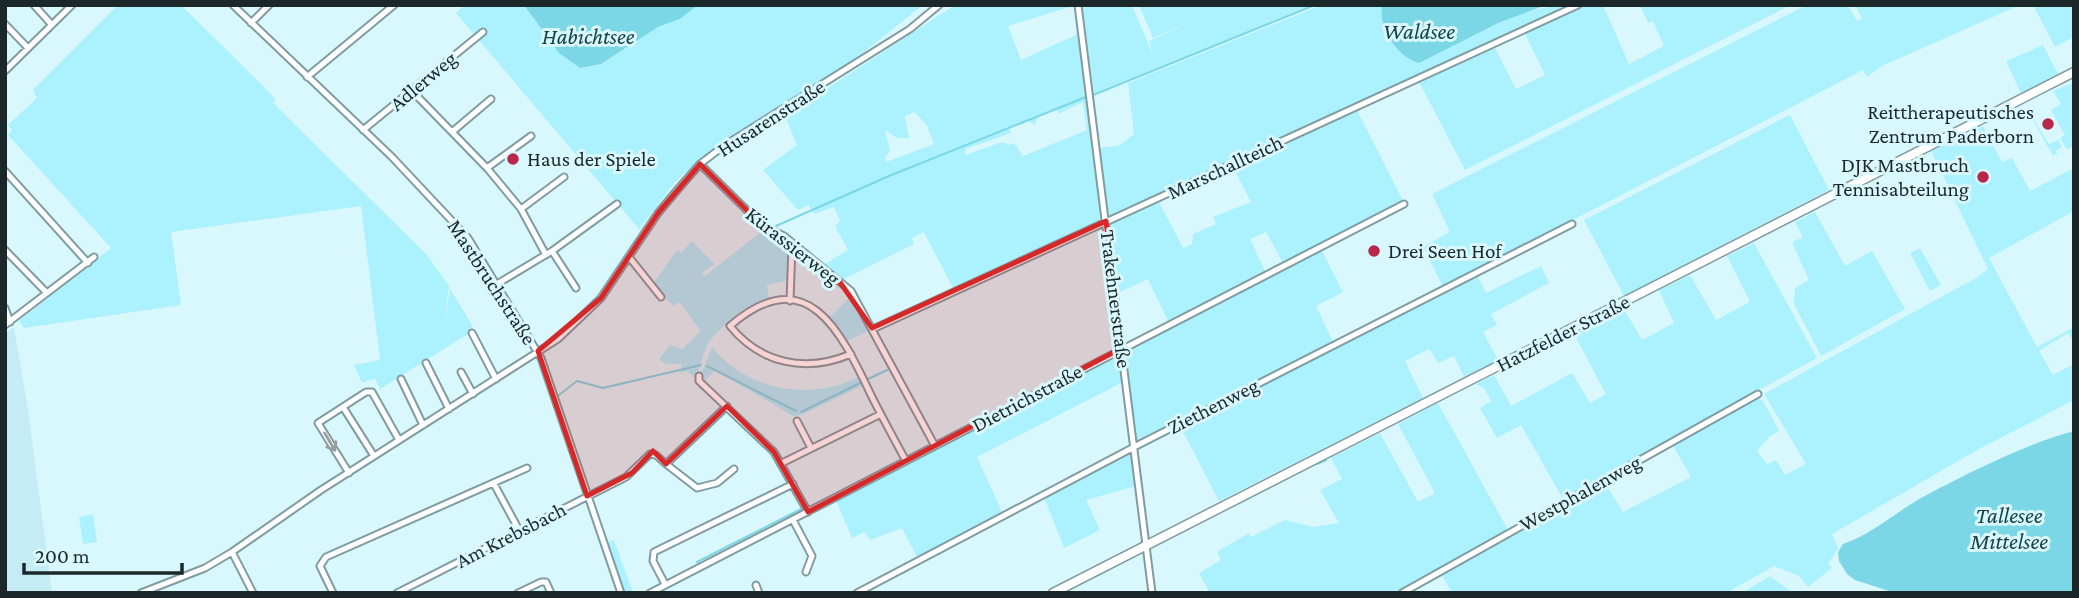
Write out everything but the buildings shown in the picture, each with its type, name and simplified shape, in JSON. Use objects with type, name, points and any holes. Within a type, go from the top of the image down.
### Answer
[{"type":"street","points":[[33,5],[52,25]]},
{"type":"street","points":[[5,71],[72,5]]},
{"type":"street","name":"Mastbruchstraße","points":[[233,5],[456,222],[497,284],[538,352],[621,593]]},
{"type":"street","points":[[251,23],[269,5]]},
{"type":"street","points":[[307,77],[394,5]]},
{"type":"street","name":"Husarenstraße","points":[[141,593],[205,568],[349,472],[538,352],[577,323],[601,298],[658,213],[701,164],[725,145],[910,29],[939,5]]},
{"type":"street","name":"Trakehnerstraße","points":[[1078,5],[1136,446],[1152,593]]},
{"type":"street","name":"Marschallteich","points":[[873,329],[1578,5]]},
{"type":"street","points":[[5,24],[29,48]]},
{"type":"street","name":"Adlerweg","points":[[363,130],[483,32]]},
{"type":"street","name":"Hatzfelder Straße","points":[[1053,593],[2074,72]]},
{"type":"street","points":[[412,91],[487,168],[521,209],[545,255]]},
{"type":"street","points":[[452,132],[491,99]]},
{"type":"street","points":[[487,168],[531,136]]},
{"type":"street","name":"Kürassierweg","points":[[701,164],[762,225],[784,236],[792,245],[799,246],[850,291],[935,446]]},
{"type":"street","points":[[5,171],[88,262]]},
{"type":"street","points":[[521,209],[564,177]]},
{"type":"street","points":[[497,284],[552,251],[617,204]]},
{"type":"street","name":"Dietrichstraße","points":[[650,593],[1404,204]]},
{"type":"street","name":"Ziethenweg","points":[[857,593],[1136,446],[1572,223]]},
{"type":"street","points":[[790,301],[792,245]]},
{"type":"street","points":[[552,251],[576,288]]},
{"type":"street","points":[[6,253],[47,293]]},
{"type":"street","points":[[5,308],[7,323],[94,257]]},
{"type":"street","points":[[629,257],[661,297]]},
{"type":"street","points":[[851,354],[820,364],[786,363],[749,346],[730,327],[765,303],[790,301],[822,313],[839,331],[851,354],[864,379],[881,414],[906,461]]},
{"type":"street","points":[[472,333],[496,379]]},
{"type":"street","points":[[426,363],[449,409]]},
{"type":"street","points":[[461,372],[473,394]]},
{"type":"street","points":[[699,376],[699,381],[764,440],[782,463],[808,512]]},
{"type":"street","points":[[401,379],[423,425]]},
{"type":"street","points":[[349,472],[318,423],[366,392],[372,392],[400,440]]},
{"type":"street","name":"Westphalenweg","points":[[1402,593],[1758,394]]},
{"type":"street","points":[[727,406],[666,464],[697,488],[717,483],[734,469]]},
{"type":"street","points":[[343,407],[374,456]]},
{"type":"street","points":[[782,463],[881,414]]},
{"type":"street","points":[[796,421],[811,448]]},
{"type":"street","name":"Am Krebsbach","points":[[397,593],[409,590],[632,473],[650,454],[656,455],[666,464]]},
{"type":"street","points":[[333,593],[320,566],[326,557],[527,468]]},
{"type":"street","points":[[494,484],[519,530]]},
{"type":"street","points":[[665,584],[653,561],[654,552],[793,484]]},
{"type":"street","points":[[793,520],[812,556],[806,572]]},
{"type":"street","points":[[232,551],[253,593]]},
{"type":"street","points":[[518,593],[541,582],[546,582],[551,593]]},
{"type":"street","points":[[756,585],[760,593]]},
{"type":"highlighted area","points":[[700,164],[762,225],[837,278],[872,328],[1106,221],[1122,348],[808,512],[774,452],[727,406],[666,464],[653,451],[632,473],[587,496],[538,351],[601,298],[658,213]]},
{"type":"shaded area","points":[[118,5],[181,5],[276,99],[273,103],[426,254],[449,286],[444,324],[450,289],[472,325],[471,332],[380,389],[375,378],[362,383],[354,365],[380,360],[361,206],[171,232],[181,305],[24,328],[19,321],[111,248],[8,135],[12,130],[8,125],[37,98],[33,90]]},
{"type":"shaded area","points":[[465,5],[524,5],[559,53],[580,68],[601,64],[658,27],[680,19],[698,5],[923,5],[849,64],[726,139],[699,160],[675,182],[639,229],[456,13]]},
{"type":"shaded area","points":[[955,5],[1076,5],[1008,26],[1021,60],[1078,34],[1102,219],[953,288],[924,232],[912,238],[914,244],[842,280],[825,264],[848,250],[835,226],[840,221],[834,207],[814,214],[809,205],[798,210],[763,170],[797,145],[785,116]],"holes":[[[1083,102],[1087,130],[1023,156],[1014,143],[1009,145],[1003,142],[965,155],[965,149],[1011,133],[1010,128],[1028,121],[1035,125],[1038,116],[1057,109],[1058,114]],[[915,112],[927,126],[934,144],[886,162],[885,157],[890,151],[885,130],[897,138],[909,138],[905,116]]]},
{"type":"shaded area","points":[[1082,5],[1132,5],[1153,55],[1149,41],[1199,18],[1153,38],[1139,5],[1315,5],[1094,93]]},
{"type":"shaded area","points":[[1322,5],[1382,5],[1383,22],[1391,40],[1403,54],[1419,63],[1474,32],[1513,16],[1554,6],[1574,5],[1109,216],[1099,148],[1120,145],[1134,134],[1128,83]]},
{"type":"shaded area","points":[[1586,5],[1603,5],[1629,64],[1664,46],[1653,21],[1648,23],[1640,5],[1791,5],[1465,170],[1419,82],[1495,48],[1516,89],[1545,75],[1525,34]]},
{"type":"shaded area","points":[[1807,5],[1848,5],[1857,21],[1862,18],[1855,5],[2020,5],[1882,66],[1867,77],[1863,70],[1443,287],[1423,247],[1450,232],[1432,194]]},
{"type":"shaded area","points":[[2033,5],[2074,5],[2074,37],[2055,47]]},
{"type":"shaded area","points":[[2043,45],[2058,74],[2021,94],[2006,61]]},
{"type":"shaded area","points":[[2073,83],[2074,146],[2067,149],[2060,138],[2065,135],[2051,110],[2061,104],[2053,91]]},
{"type":"shaded area","points":[[2024,104],[2049,144],[2058,140],[2062,147],[2056,151],[2057,154],[2053,156]]},
{"type":"shaded area","points":[[1357,110],[1403,201],[1283,263],[1266,232],[1250,239],[1266,273],[1168,321],[1148,279],[1118,293],[1109,222],[1158,200],[1183,248],[1192,244],[1193,234],[1216,224],[1213,217],[1251,202],[1233,167]]},
{"type":"shaded area","points":[[1790,115],[1829,190],[1624,296],[1584,220]]},
{"type":"shaded area","points":[[1983,126],[2002,162],[2012,158],[2030,191],[2074,168],[2074,211],[1989,258],[2037,347],[2074,327],[2074,343],[2068,333],[2039,351],[2053,375],[2074,364],[2074,400],[1979,449],[1832,534],[1838,548],[1828,564],[1832,568],[1808,587],[1799,576],[1774,566],[1726,593],[1452,593],[1441,574],[1531,526],[1604,481],[1623,512],[1691,477],[1672,444],[1758,398],[1763,401],[1779,431],[1769,437],[1757,451],[1767,464],[1776,460],[1785,475],[1806,464],[1764,394],[1988,269],[1931,151]]},
{"type":"shaded area","points":[[1815,212],[1845,266],[1872,251],[1905,309],[1821,356],[1794,304],[1795,288],[1809,280],[1792,242],[1803,237],[1795,222]]},
{"type":"shaded area","points":[[762,231],[783,237],[790,246],[789,280],[767,285],[769,299],[743,312],[718,332],[707,346],[695,378],[687,371],[680,373],[682,364],[665,364],[659,359],[670,345],[682,349],[701,331],[679,302],[673,306],[653,284],[677,250],[681,253],[692,241],[715,264],[702,273],[705,276]]},
{"type":"shaded area","points":[[1754,243],[1817,358],[1563,499],[1521,425],[1497,438],[1480,408],[1491,401],[1484,388],[1476,384],[1494,375],[1511,406],[1572,373],[1590,403],[1606,394],[1574,334],[1624,309],[1642,340],[1674,323],[1659,290],[1690,275],[1716,320],[1750,302],[1727,256]]},
{"type":"shaded area","points":[[1920,248],[1941,285],[1930,291],[1910,253]]},
{"type":"shaded area","points":[[1322,251],[1343,292],[1316,306],[1333,342],[1136,442],[1125,351]]},
{"type":"shaded area","points":[[1541,266],[1549,283],[1491,314],[1497,325],[1483,332],[1498,360],[1464,377],[1454,356],[1438,363],[1429,349],[1405,361],[1423,398],[1219,501],[1180,426],[1477,275],[1486,293]]},
{"type":"shaded area","points":[[850,297],[868,331],[847,341],[830,317]]},
{"type":"shaded area","points":[[14,327],[28,409],[52,593],[5,593],[5,333]]},
{"type":"shaded area","points":[[712,347],[743,374],[781,388],[821,389],[860,376],[864,385],[801,415],[793,416],[715,370],[704,382],[700,376]]},
{"type":"shaded area","points":[[1118,357],[1123,382],[977,457],[1002,512],[917,557],[902,528],[870,540],[865,532],[852,538],[836,500]]},
{"type":"shaded area","points":[[1438,403],[1508,530],[1395,593],[1210,593],[1199,573],[1221,560],[1217,552],[1249,533],[1251,537],[1285,520],[1313,527],[1339,523],[1320,490],[1342,479],[1331,458],[1380,433],[1418,502],[1435,493],[1398,424]]},
{"type":"shaded area","points":[[1132,451],[1136,486],[1086,500],[1100,530],[1064,548],[1044,497]]},
{"type":"shaded area","points":[[93,514],[97,542],[83,544],[79,517]]},
{"type":"shaded area","points":[[614,540],[633,593],[625,593],[607,543]]},
{"type":"shaded area","points":[[1770,576],[1793,593],[1742,593]]},
{"type":"water","name":"Habichtsee","points":[[524,5],[698,5],[680,19],[658,27],[601,64],[580,68],[559,53]]},
{"type":"water","name":"Waldsee","points":[[1382,5],[1546,5],[1498,23],[1419,63],[1403,54],[1391,40],[1383,22]]},
{"type":"water","name":"Tallesee Mittelsee","points":[[2074,431],[2074,593],[1895,593],[1855,580],[1847,574],[1839,561],[1838,552],[1843,544],[1874,529],[1921,498],[2017,451]]},
{"type":"waterway","points":[[1093,95],[1315,5]]},
{"type":"waterway","points":[[776,226],[889,176],[1086,97]]},
{"type":"waterway","points":[[559,395],[577,381],[603,388],[701,365]]},
{"type":"waterway","points":[[707,366],[796,411]]},
{"type":"waterway","points":[[868,379],[887,370]]},
{"type":"waterway","points":[[801,412],[862,382]]},
{"type":"waterway","points":[[1317,464],[1326,460]]},
{"type":"waterway","points":[[697,562],[803,508]]},
{"type":"place","name":"Reittherapeutisches Zentrum Paderborn","points":[[2048,124]]},
{"type":"place","name":"Haus der Spiele","points":[[513,159]]},
{"type":"place","name":"DJK Mastbruch Tennisabteilung","points":[[1983,177]]},
{"type":"place","name":"Drei Seen Hof","points":[[1374,251]]}]
